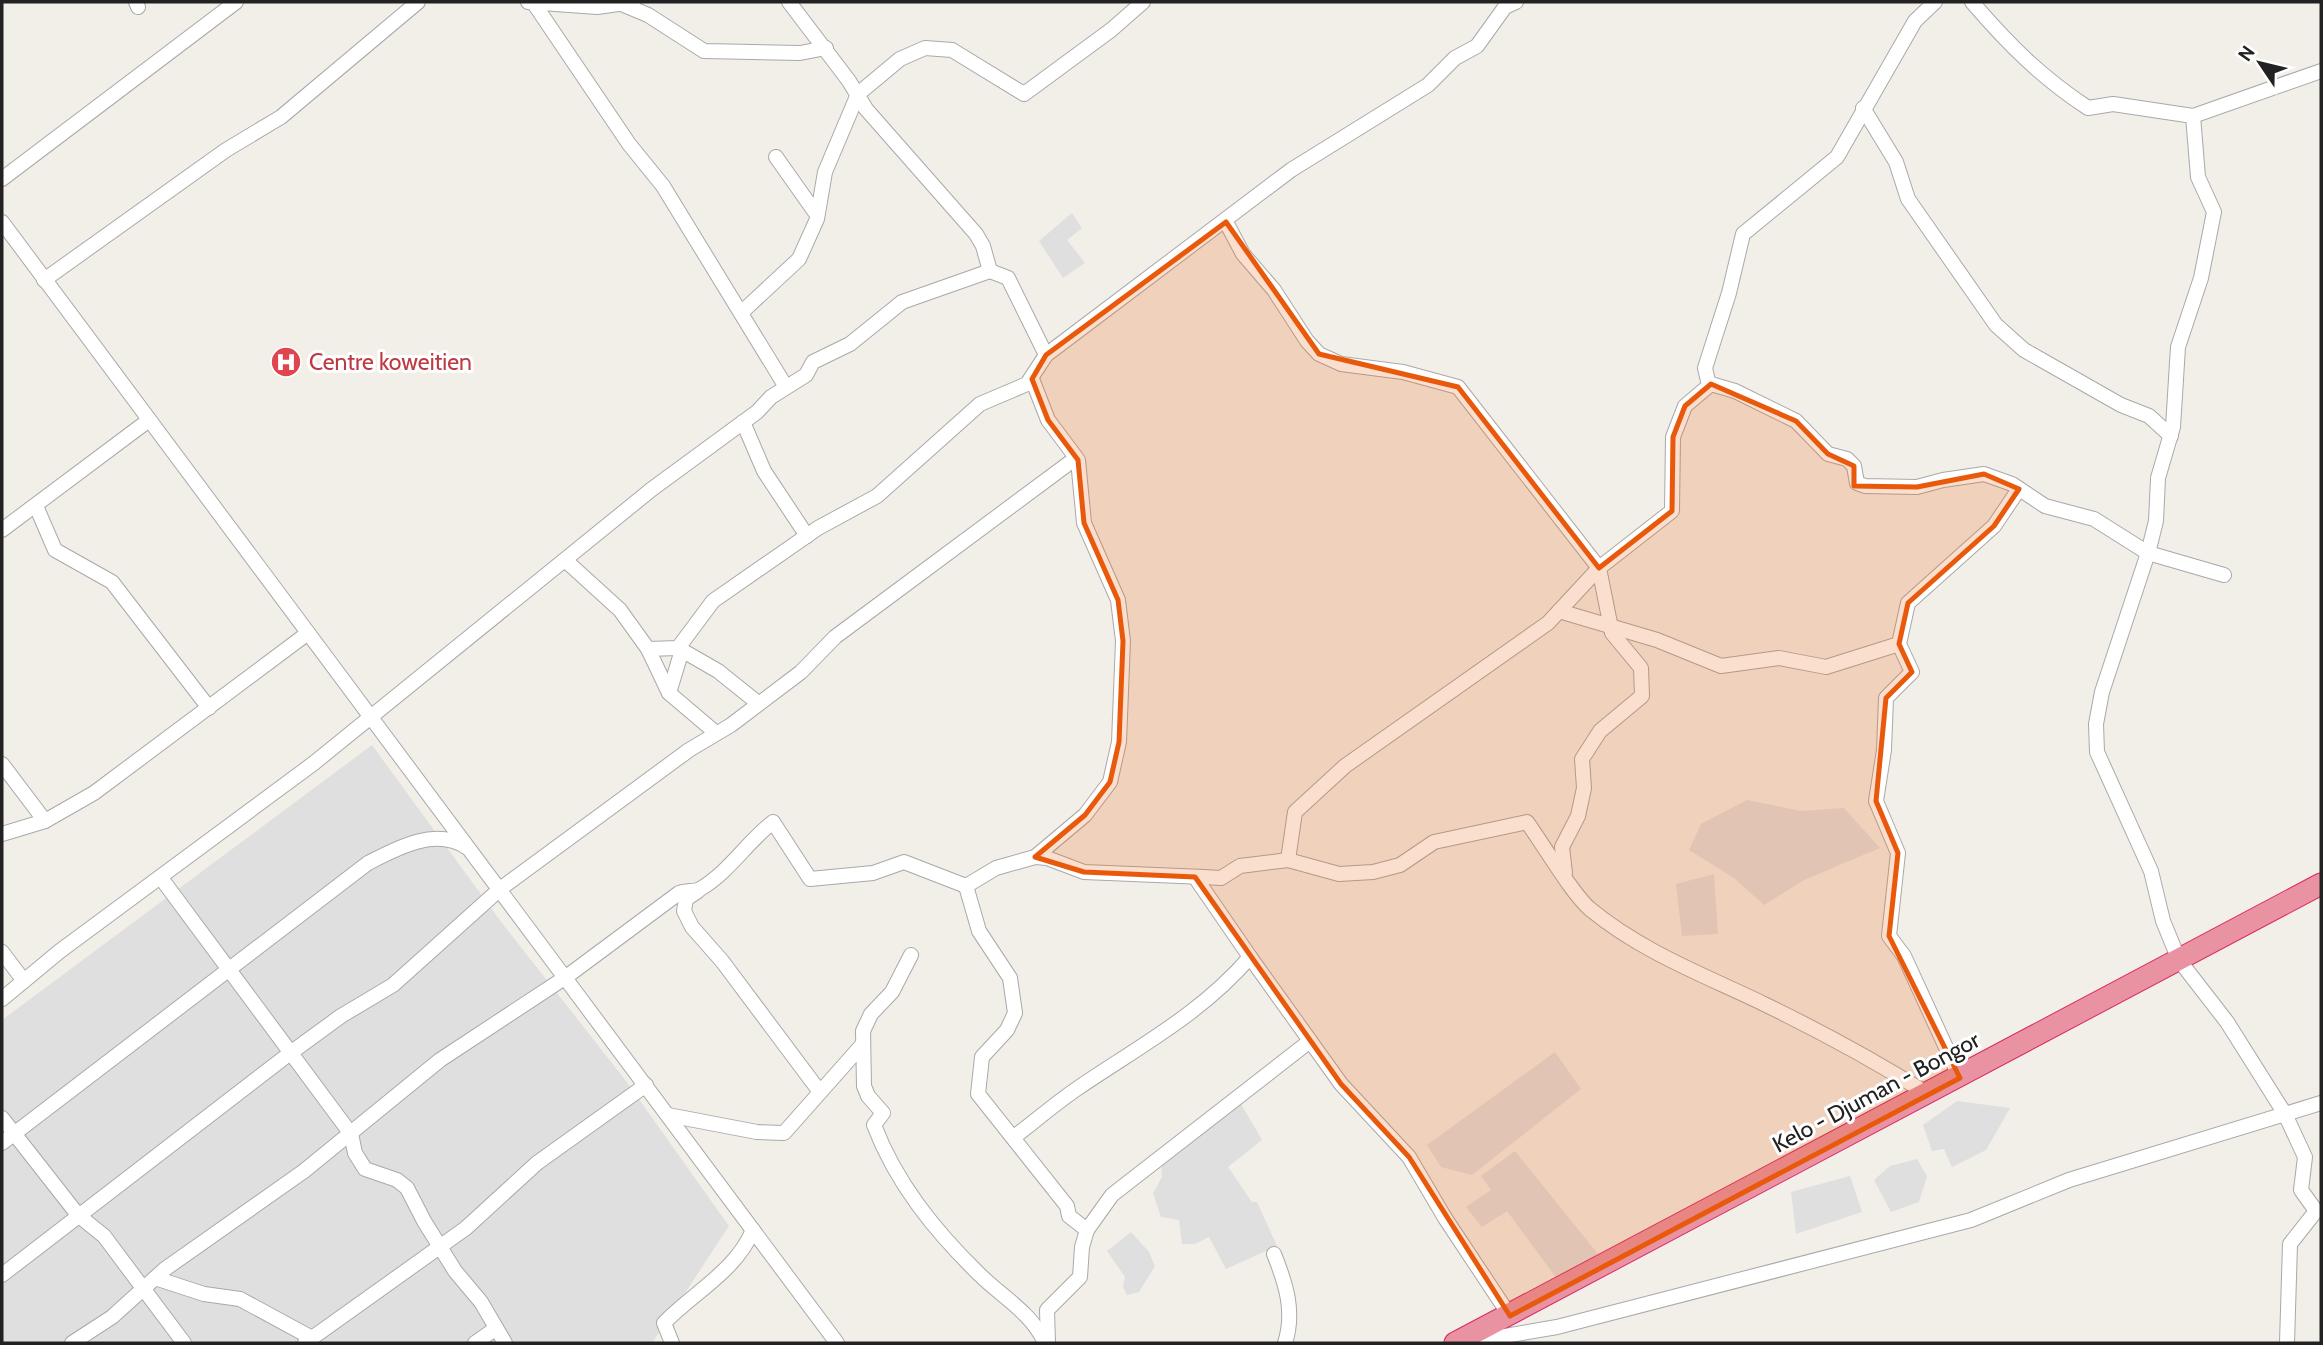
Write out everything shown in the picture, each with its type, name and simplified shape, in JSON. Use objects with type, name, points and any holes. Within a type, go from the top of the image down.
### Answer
[{"type":"highway","name":"Kelo - Djuman - Bongor","points":[[1455,1343],[1960,1078],[2321,884]]},
{"type":"street","points":[[2,179],[236,2]]},
{"type":"street","points":[[44,279],[226,150],[281,117],[418,2]]},
{"type":"street","points":[[531,2],[597,7],[629,3],[704,51],[800,53],[826,48]]},
{"type":"street","points":[[531,2],[629,144],[663,186],[786,387]]},
{"type":"street","points":[[789,2],[826,48],[866,110],[976,234],[990,271]]},
{"type":"street","points":[[742,312],[799,258],[817,215],[825,172],[858,94],[900,59],[925,48],[953,50],[1024,94],[1111,30],[1143,2]]},
{"type":"street","points":[[669,693],[680,649],[713,601],[807,536],[877,496],[980,404],[1021,388],[1032,379],[1046,355],[1226,222],[1291,170],[1428,85],[1455,58],[1476,46],[1505,7],[1516,2]]},
{"type":"street","points":[[1708,381],[1705,368],[1743,233],[1837,157],[1915,21],[1935,2]]},
{"type":"street","points":[[1972,2],[2011,47],[2046,80],[2088,108],[2113,104],[2193,116],[2321,71]]},
{"type":"street","points":[[1863,108],[1896,162],[1908,200],[1996,325],[2024,350],[2111,400],[2149,416],[2171,436]]},
{"type":"street","points":[[2193,116],[2199,177],[2214,212],[2201,278],[2178,347],[2171,436],[2158,478],[2156,521],[2102,692],[2096,724],[2097,752],[2151,871],[2163,921],[2179,960],[2227,1022],[2285,1114],[2305,1157],[2301,1190],[2316,1211],[2290,1244],[2287,1343]]},
{"type":"street","points":[[776,157],[817,215]]},
{"type":"street","points":[[2,222],[837,1343]]},
{"type":"street","points":[[1226,222],[1243,254],[1274,290],[1307,341],[1319,354],[1341,364],[1403,372],[1458,387],[1599,568],[1612,633],[1641,668],[1642,696],[1600,731],[1582,759],[1584,788],[1578,816],[1562,847],[1565,875]]},
{"type":"street","points":[[2,999],[60,951],[372,719],[689,460],[806,375],[813,362],[850,344],[902,302],[990,271],[1008,278],[1046,355]]},
{"type":"street","points":[[1032,379],[1048,420],[1076,458],[1084,523],[1118,600],[1123,641],[1119,742],[1110,782],[1085,815],[1035,858]]},
{"type":"street","points":[[1288,859],[1295,812],[1345,766],[1548,623],[1599,568],[1672,511],[1673,437],[1685,406],[1710,384],[1735,391],[1796,421],[1828,454],[1847,459],[1854,466],[1857,483],[1865,486],[1917,487],[1984,474],[2019,489],[2045,506],[2094,519],[2148,553],[2224,575]]},
{"type":"street","points":[[2,530],[149,420]]},
{"type":"street","points":[[743,422],[764,471],[807,536]]},
{"type":"street","points":[[2,1275],[289,1054],[341,1016],[393,985],[500,889],[801,673],[835,637],[1076,458]]},
{"type":"street","points":[[1960,1078],[1904,956],[1889,936],[1898,853],[1876,801],[1884,750],[1886,698],[1912,672],[1899,644],[1908,603],[1994,526],[2019,489]]},
{"type":"street","points":[[36,506],[55,550],[112,582],[209,708]]},
{"type":"street","points":[[565,560],[620,610],[648,649],[669,693],[716,733]]},
{"type":"street","points":[[1559,611],[1610,626],[1721,666],[1779,659],[1826,667],[1899,644]]},
{"type":"street","points":[[2,834],[45,821],[130,769],[308,633]]},
{"type":"street","points":[[648,649],[680,649],[718,671],[758,704]]},
{"type":"street","points":[[2,764],[45,821]]},
{"type":"street","points":[[820,1092],[722,961],[692,927],[684,911],[686,899],[728,868],[750,840],[773,822],[810,879],[873,873],[904,862],[966,886]]},
{"type":"street","points":[[966,886],[996,868],[1035,858],[1047,859],[1084,872],[1195,877],[1221,877],[1240,866],[1288,859],[1339,874],[1373,872],[1400,865],[1434,842],[1527,822],[1587,907],[1667,960],[1764,1004],[1873,1060],[1928,1094]]},
{"type":"street","points":[[8,1138],[368,863],[398,847],[420,840],[456,840],[470,850]]},
{"type":"street","points":[[1195,877],[1341,1084],[1409,1157],[1445,1218],[1510,1316]]},
{"type":"street","points":[[161,878],[289,1054],[351,1134],[355,1153],[365,1169],[397,1180],[407,1188],[440,1247],[481,1302],[505,1343]]},
{"type":"street","points":[[966,886],[979,931],[1010,978],[1014,990],[1014,1018],[982,1057],[978,1088],[984,1103],[1067,1206],[1069,1216],[1087,1230]]},
{"type":"street","points":[[72,1343],[112,1317],[155,1278],[351,1134],[440,1060],[566,977],[679,893],[699,891]]},
{"type":"street","points":[[2,952],[24,981]]},
{"type":"street","points":[[911,955],[892,992],[866,1022],[862,1045],[864,1086],[867,1096],[883,1113],[874,1125],[911,1195],[945,1239],[1032,1321],[1047,1343]]},
{"type":"street","points":[[1014,1137],[1079,1087],[1163,1034],[1216,992],[1250,957]]},
{"type":"street","points":[[1047,1343],[1047,1310],[1080,1277],[1082,1247],[1087,1230],[1112,1195],[1310,1041]]},
{"type":"street","points":[[668,1115],[780,1134],[789,1128],[862,1045]]},
{"type":"street","points":[[155,1278],[204,1294],[240,1299],[308,1341],[466,1228],[537,1163],[646,1085]]},
{"type":"street","points":[[1462,1343],[1558,1327],[1971,1220],[2070,1180],[2321,1102]]},
{"type":"street","points":[[2,1118],[8,1138],[78,1215],[104,1236],[184,1343]]},
{"type":"street","points":[[672,1343],[664,1323],[686,1300],[727,1269],[743,1250],[753,1230]]},
{"type":"street","points":[[1274,1254],[1287,1286],[1291,1325],[1284,1343]]},
{"type":"street","points":[[475,1343],[495,1329]]},
{"type":"highlighted area","points":[[1226,222],[1319,354],[1458,387],[1599,568],[1672,511],[1673,437],[1685,406],[1711,384],[1796,421],[1828,454],[1854,466],[1854,486],[1917,487],[1984,474],[2012,484],[2019,489],[1994,526],[1908,603],[1899,644],[1912,672],[1886,698],[1876,801],[1898,853],[1889,936],[1960,1078],[1510,1316],[1409,1157],[1341,1084],[1195,877],[1084,872],[1035,857],[1085,815],[1110,782],[1119,742],[1123,641],[1118,600],[1084,523],[1078,460],[1048,420],[1032,379],[1046,355]]},
{"type":"shaded area","points":[[1072,213],[1082,228],[1067,240],[1085,263],[1063,278],[1039,241]]},
{"type":"shaded area","points":[[372,745],[502,923],[626,1081],[729,1226],[652,1343],[2,1343],[2,1020]]},
{"type":"shaded area","points":[[1747,800],[1801,811],[1844,808],[1880,848],[1804,880],[1764,905],[1734,878],[1689,850],[1701,824]]},
{"type":"shaded area","points":[[1714,874],[1718,934],[1682,936],[1676,884]]},
{"type":"shaded area","points":[[1555,1052],[1581,1089],[1472,1175],[1441,1167],[1427,1145]]},
{"type":"shaded area","points":[[1957,1101],[2010,1108],[1986,1150],[1952,1167],[1944,1149],[1932,1151],[1923,1125]]},
{"type":"shaded area","points":[[1240,1102],[1262,1140],[1228,1167],[1252,1202],[1257,1202],[1277,1246],[1226,1269],[1209,1237],[1195,1244],[1182,1244],[1179,1220],[1161,1217],[1153,1193],[1162,1177],[1161,1159]]},
{"type":"shaded area","points":[[1515,1151],[1598,1254],[1557,1279],[1507,1211],[1482,1227],[1466,1207],[1491,1190],[1481,1176]]},
{"type":"shaded area","points":[[1917,1159],[1927,1176],[1919,1202],[1891,1212],[1874,1180],[1890,1166]]},
{"type":"shaded area","points":[[1850,1176],[1862,1212],[1796,1234],[1791,1192]]},
{"type":"shaded area","points":[[1131,1232],[1149,1252],[1155,1266],[1139,1292],[1127,1295],[1123,1287],[1125,1277],[1107,1251]]},
{"type":"place","name":"Centre koweitien","points":[[286,362]]}]
